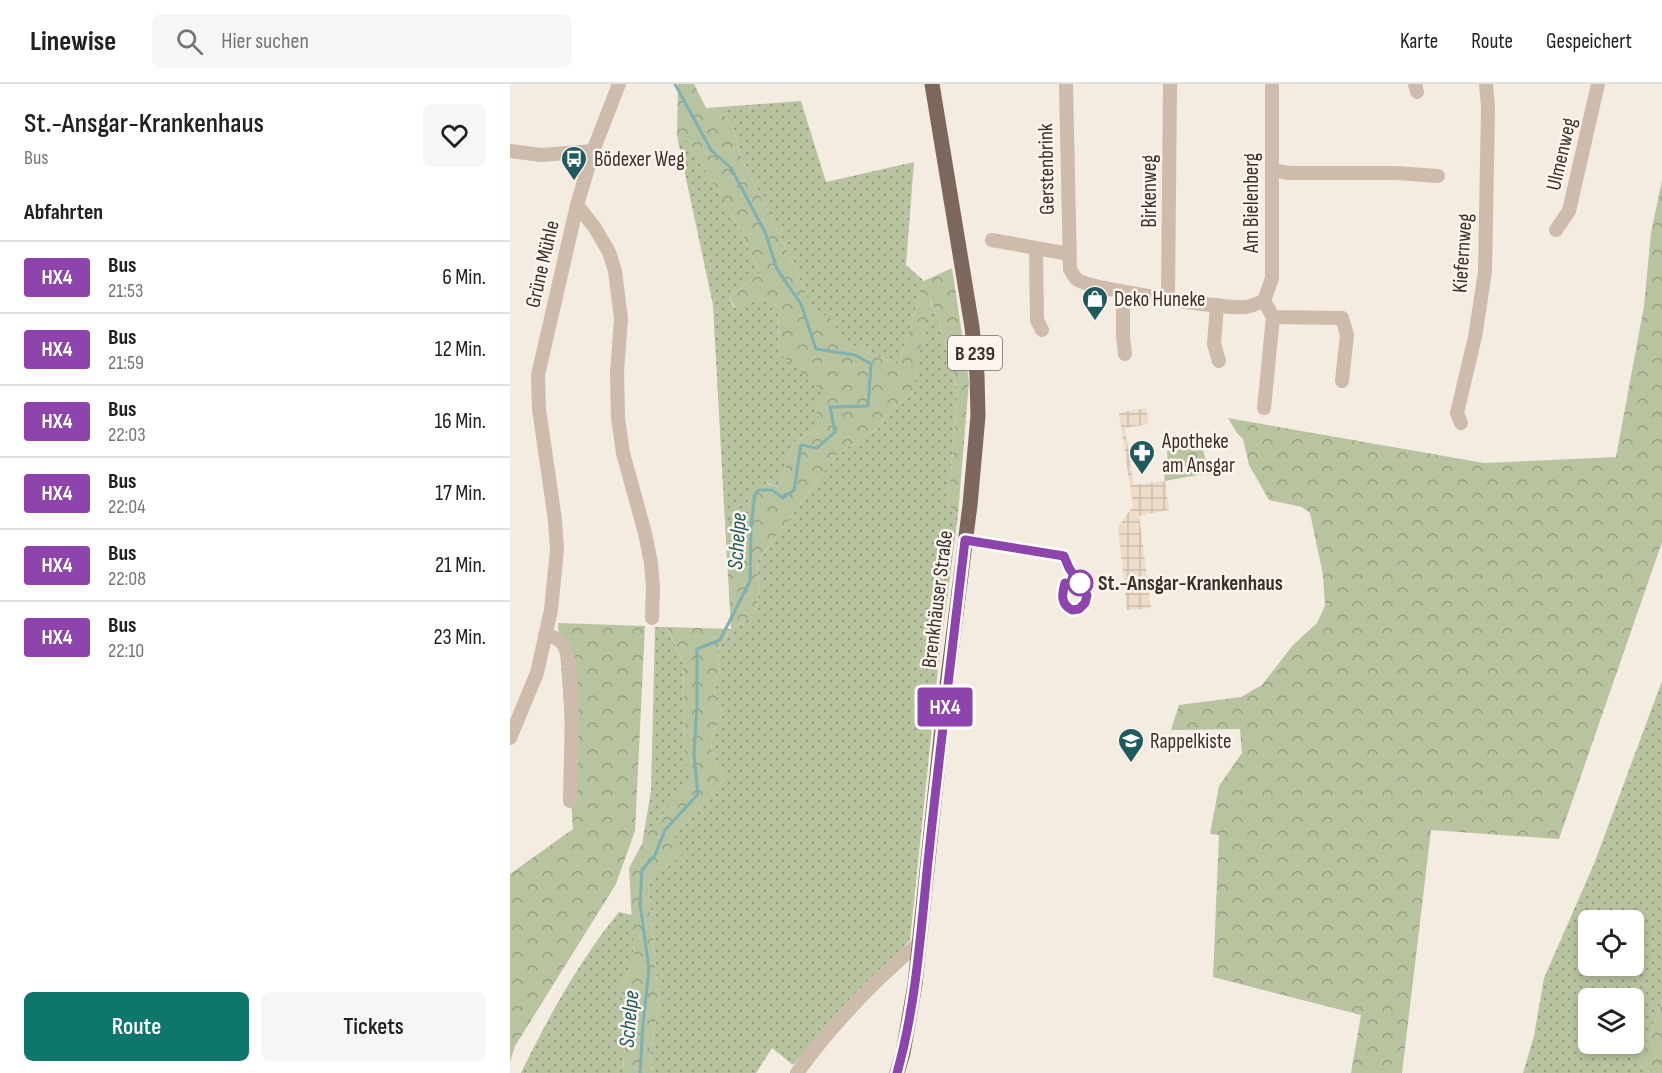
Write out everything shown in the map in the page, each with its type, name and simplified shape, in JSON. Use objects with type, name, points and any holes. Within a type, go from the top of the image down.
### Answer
[{"type":"main road","name":"Brenkhäuser Straße","points":[[919,943],[944,708],[970,505],[978,416],[972,327],[932,84]]},
{"type":"main road","name":"B 239","points":[[897,1073],[911,1006],[919,943]]},
{"type":"street","name":"Grüne Mühle","points":[[510,738],[537,673],[551,610],[557,549],[539,409],[538,375],[577,205],[593,152],[619,84]]},
{"type":"street","name":"Gerstenbrink","points":[[1066,84],[1069,254],[1070,269],[1078,280],[1092,286],[1123,292],[1217,305],[1246,308],[1264,301]]},
{"type":"street","name":"Birkenweg","points":[[1168,298],[1170,84]]},
{"type":"street","name":"Am Bielenberg","points":[[1264,301],[1272,278],[1272,84]]},
{"type":"street","name":"Kiefernweg","points":[[1461,423],[1456,413],[1475,337],[1485,272],[1488,108],[1486,84]]},
{"type":"street","name":"Ulmenweg","points":[[1556,230],[1569,211],[1598,84]]},
{"type":"street","points":[[510,151],[541,155],[593,152]]},
{"type":"street","points":[[1272,170],[1289,173],[1396,173],[1438,176]]},
{"type":"street","points":[[577,205],[595,228],[609,252],[615,271],[621,320],[617,380],[618,418],[622,453],[651,562],[652,618]]},
{"type":"street","points":[[992,240],[1069,254]]},
{"type":"street","points":[[1036,249],[1037,320],[1042,330]]},
{"type":"street","points":[[1123,292],[1125,354]]},
{"type":"street","points":[[1264,301],[1274,317],[1264,408]]},
{"type":"street","points":[[1217,305],[1214,344],[1219,361]]},
{"type":"street","points":[[1274,317],[1342,318],[1347,334],[1342,381]]},
{"type":"street","points":[[545,636],[555,638],[563,644],[568,656],[571,696],[570,801]]},
{"type":"street","points":[[797,1073],[830,1032],[898,961],[919,943]]},
{"type":"green space","points":[[678,84],[694,84],[706,108],[720,107],[734,130],[741,157],[794,264],[814,314],[826,315],[837,324],[835,332],[840,341],[899,364],[924,281],[952,268],[969,381],[958,515],[948,505],[958,391],[938,318],[930,299],[912,394],[892,408],[877,429],[838,453],[757,562],[760,591],[754,615],[731,629],[725,523],[749,513],[747,492],[751,489],[762,484],[779,487],[794,442],[822,426],[814,406],[824,392],[779,353],[778,307],[765,298],[735,308],[729,297],[760,273],[736,221],[687,141],[677,136]]},
{"type":"green space","points":[[801,101],[826,182],[914,162],[906,265],[924,281],[899,364],[840,341],[835,332],[814,315],[794,264],[741,157],[734,130],[720,107]]},
{"type":"green space","points":[[677,136],[687,140],[736,221],[760,273],[729,297],[734,308],[765,298],[778,307],[779,353],[824,391],[822,426],[794,442],[779,487],[767,483],[749,513],[725,523],[713,305]]},
{"type":"green space","points":[[1662,180],[1662,542],[1559,839],[1431,830],[1402,1073],[1351,1073],[1361,1015],[1213,977],[1219,835],[1210,834],[1219,786],[1242,753],[1240,729],[1171,730],[1179,705],[1241,697],[1262,685],[1293,645],[1317,623],[1325,606],[1323,575],[1310,513],[1302,507],[1269,500],[1249,465],[1243,439],[1228,418],[1484,463],[1616,457],[1644,306],[1651,233]]},
{"type":"green space","points":[[929,298],[938,318],[958,391],[948,505],[958,515],[938,668],[910,940],[793,1065],[772,1048],[756,1073],[652,1073],[650,1050],[659,1005],[648,884],[654,869],[669,866],[674,835],[725,779],[712,754],[712,740],[722,713],[714,690],[720,667],[716,653],[731,629],[754,615],[760,591],[757,562],[838,453],[877,429],[892,408],[912,394]]},
{"type":"green space","points":[[1202,446],[1209,473],[1165,481],[1162,462],[1168,461],[1167,451]]},
{"type":"green space","points":[[558,623],[645,626],[635,831],[616,884],[515,1046],[510,1062],[510,874],[573,829]]},
{"type":"green space","points":[[655,627],[667,627],[683,662],[685,759],[692,781],[650,829],[642,845],[651,791]]},
{"type":"green space","points":[[667,627],[731,629],[716,653],[720,667],[714,690],[722,713],[712,740],[712,754],[725,779],[674,835],[682,855],[669,866],[655,869],[648,884],[659,1005],[650,1050],[652,1073],[623,1073],[627,1003],[619,990],[634,960],[629,868],[650,829],[691,781],[685,759],[683,662]]},
{"type":"green space","points":[[1662,681],[1662,1002],[1644,1048],[1644,988],[1578,988],[1578,1054],[1642,1054],[1638,1064],[1650,1073],[1523,1073],[1534,1036],[1544,978],[1594,864]]},
{"type":"green space","points":[[619,912],[632,915],[634,960],[619,990],[627,1003],[623,1073],[521,1073],[566,990],[591,950]]},
{"type":"green space","points":[[1662,1002],[1662,1073],[1650,1073],[1638,1064],[1642,1054],[1644,1054]]},
{"type":"shaded area","points":[[1146,408],[1149,424],[1125,428],[1134,485],[1165,481],[1169,510],[1139,516],[1151,608],[1127,610],[1118,527],[1133,506],[1119,413]]},
{"type":"waterway","name":"Schelpe","points":[[640,1073],[649,969],[640,904],[642,870],[655,855],[665,830],[698,794],[694,755],[697,649],[720,640],[750,581],[751,527],[755,494],[759,490],[772,490],[783,498],[794,490],[801,445],[817,448],[835,432],[830,407],[868,406],[871,364],[855,355],[816,349],[801,304],[777,269],[765,232],[731,168],[711,150],[675,84]]},
{"type":"bus line","name":"HX4","points":[[897,1073],[903,1053],[915,984],[944,708],[965,540],[1064,556],[1087,595],[1085,603],[1076,611],[1065,606],[1062,598],[1065,583]]},
{"type":"place","name":"Bödexer Weg","points":[[574,182]]},
{"type":"place","name":"Deko Huneke","points":[[1095,322]]},
{"type":"place","name":"Apotheke am Ansgar","points":[[1142,476]]},
{"type":"place","name":"St.-Ansgar-Krankenhaus","points":[[1080,583]]},
{"type":"place","name":"Rappelkiste","points":[[1131,764]]}]
